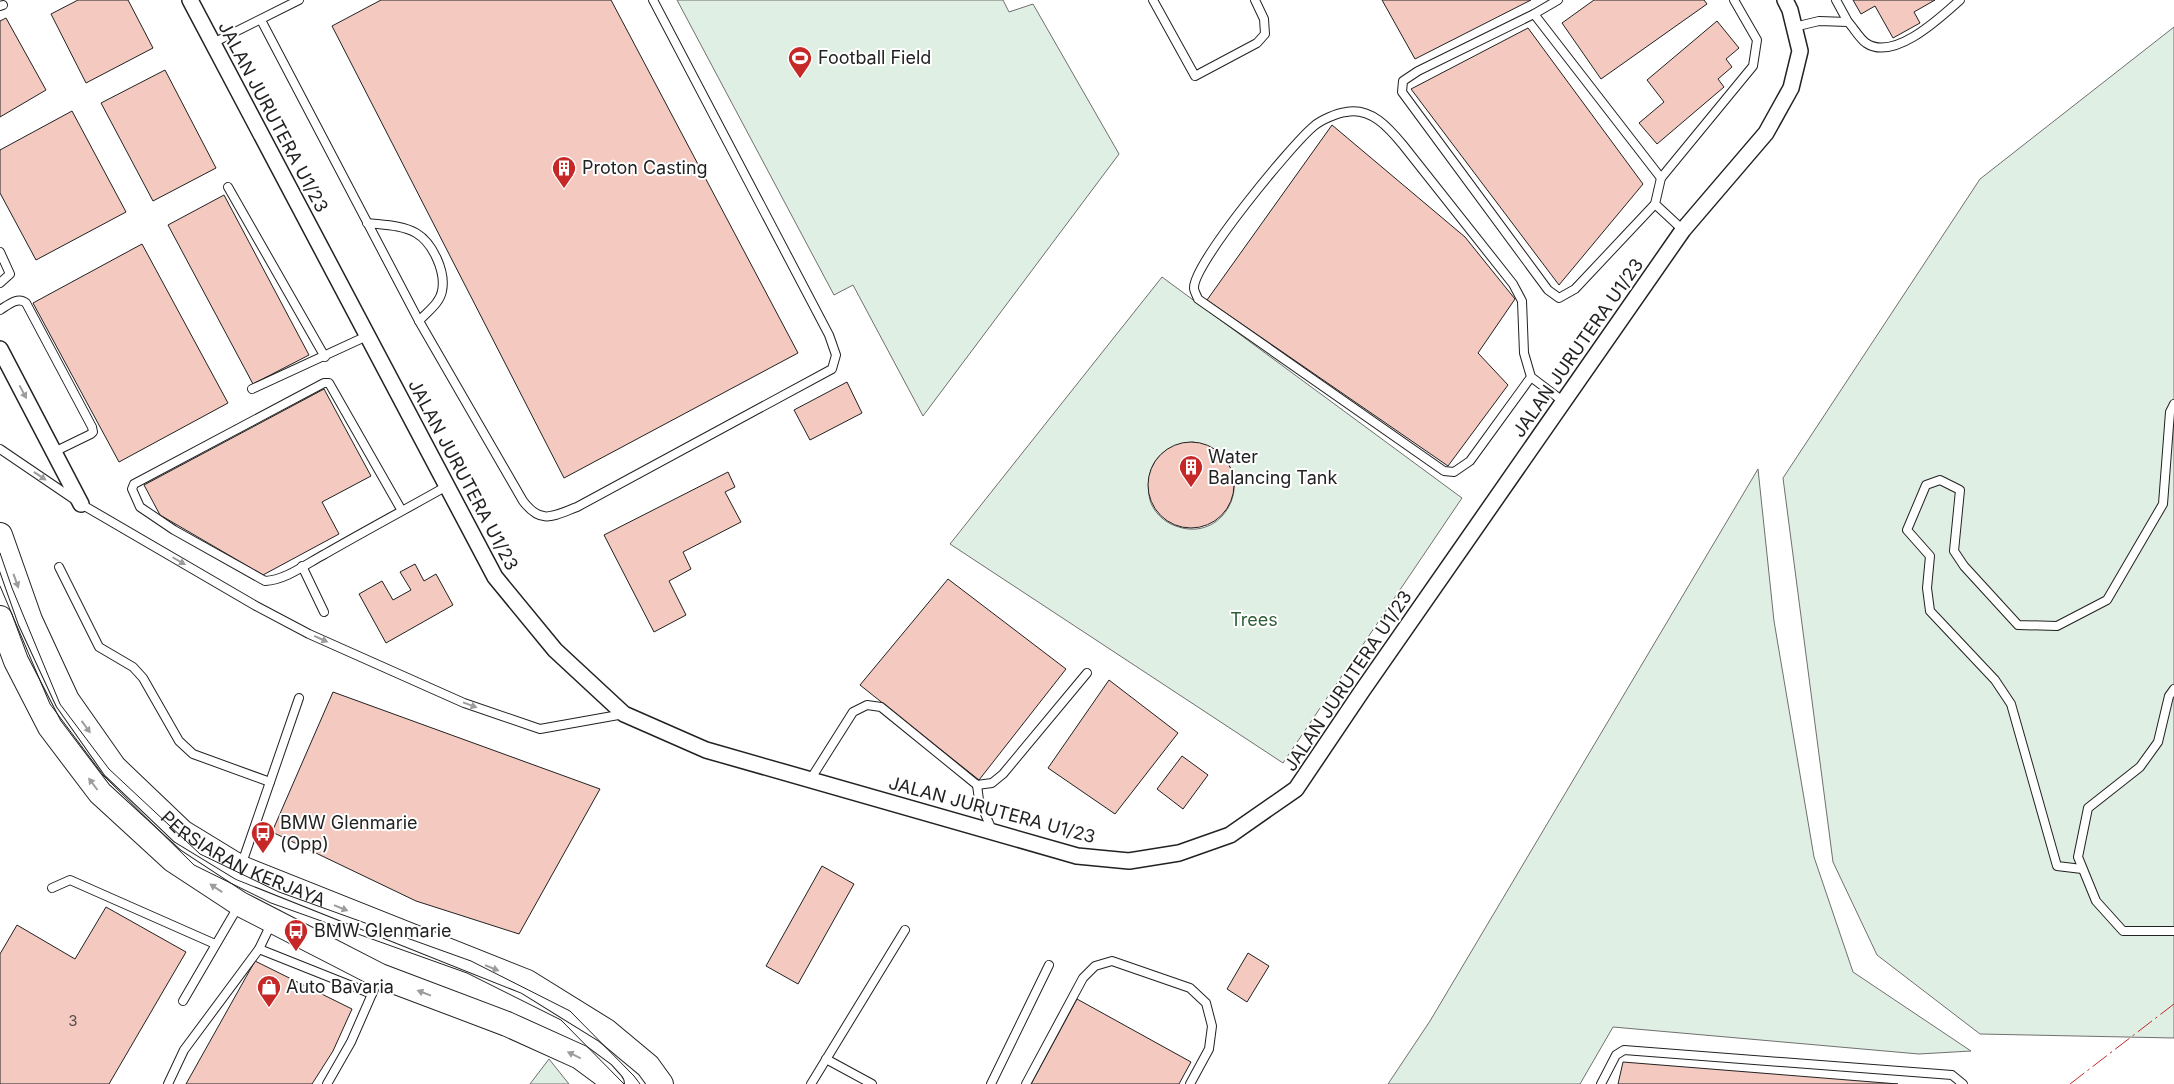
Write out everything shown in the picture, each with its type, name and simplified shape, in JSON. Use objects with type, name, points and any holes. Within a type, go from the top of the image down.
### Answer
[{"type":"main road","name":"PERSIARAN KERJAYA","points":[[0,535],[30,620],[67,700],[109,759],[182,832],[241,868],[527,982],[606,1031],[648,1066],[661,1084]]},
{"type":"main road","name":"PERSIARAN KERJAYA","points":[[0,618],[16,661],[50,727],[100,792],[172,860],[240,904],[272,921],[376,985],[507,1024],[580,1057],[603,1074],[612,1084]]},
{"type":"street","name":"JALAN JURUTERA U1/23","points":[[190,0],[495,577],[555,650],[624,714],[706,750],[1077,856],[1129,861],[1179,853],[1230,835],[1296,789],[1362,691],[1683,230],[1766,133],[1791,88],[1800,51],[1790,10],[1785,0]]},
{"type":"street","points":[[0,349],[81,504]]},
{"type":"lane","points":[[213,43],[300,0]]},
{"type":"lane","points":[[261,20],[419,321],[523,502],[532,513],[548,518],[577,507],[832,369],[836,355],[829,336],[652,0]]},
{"type":"lane","points":[[1153,0],[1194,76],[1257,43],[1265,34],[1264,19],[1255,0]]},
{"type":"lane","points":[[1558,0],[1534,14],[1418,71],[1403,81],[1402,92],[1548,290],[1559,298],[1575,289],[1655,204],[1661,178],[1753,66],[1757,40],[1734,0]]},
{"type":"lane","points":[[1836,0],[1848,22],[1866,42],[1877,47],[1896,44],[1925,30],[1960,0]]},
{"type":"lane","points":[[1534,14],[1661,178]]},
{"type":"lane","points":[[1794,27],[1819,21],[1848,22]]},
{"type":"lane","points":[[1531,377],[1470,461],[1454,472],[1444,471],[1198,299],[1194,287],[1200,272],[1237,214],[1288,152],[1316,124],[1346,112],[1368,114],[1384,124],[1403,145],[1513,284],[1522,301],[1524,353],[1531,377],[1564,402]]},
{"type":"lane","points":[[228,187],[325,357]]},
{"type":"lane","points":[[1655,204],[1683,230]]},
{"type":"lane","points":[[367,222],[404,228],[418,234],[428,243],[441,267],[442,291],[437,303],[419,321]]},
{"type":"lane","points":[[0,252],[10,274],[0,283]]},
{"type":"lane","points":[[0,310],[18,300],[23,300],[26,303],[92,427],[93,432],[91,434],[54,452]]},
{"type":"lane","points":[[252,389],[367,336]]},
{"type":"lane","points":[[402,512],[329,383],[324,383],[133,486],[140,507],[174,530],[265,581],[276,581],[402,512],[447,486]]},
{"type":"lane","points":[[2082,869],[2057,866],[2011,704],[1994,680],[1930,611],[1927,588],[1930,556],[1907,530],[1926,484],[1940,480],[1960,490],[1954,551],[1964,566],[2018,625],[2057,626],[2107,600],[2163,504],[2170,412],[2174,404]]},
{"type":"lane","points":[[0,449],[81,504],[286,622],[464,703],[540,729],[624,714]]},
{"type":"lane","points":[[302,566],[324,612]]},
{"type":"lane","points":[[59,568],[98,647],[133,667],[143,678],[179,741],[193,754],[270,782]]},
{"type":"lane","points":[[977,785],[992,783],[1003,774],[1087,673]]},
{"type":"lane","points":[[2174,689],[2168,696],[2158,742],[2140,767],[2088,808],[2078,857],[2096,901],[2123,931],[2174,931]]},
{"type":"lane","points":[[241,868],[299,698]]},
{"type":"lane","points":[[810,780],[853,712],[867,705],[881,708],[977,785],[979,800],[993,832]]},
{"type":"lane","points":[[52,888],[70,880],[215,944]]},
{"type":"lane","points":[[184,1001],[215,944],[240,904]]},
{"type":"lane","points":[[168,1084],[184,1050],[258,949],[272,921]]},
{"type":"lane","points":[[811,1084],[905,930]]},
{"type":"lane","points":[[258,949],[376,985],[351,1042],[327,1084]]},
{"type":"lane","points":[[1026,1084],[1083,978],[1095,966],[1112,961],[1190,988],[1206,1003],[1212,1026],[1208,1049],[1190,1084]]},
{"type":"lane","points":[[992,1084],[1050,965]]},
{"type":"lane","points":[[1601,1084],[1616,1055],[1624,1050],[1952,1074],[1963,1084]]},
{"type":"lane","points":[[826,1059],[872,1084]]},
{"type":"green space","points":[[677,0],[1003,0],[1009,12],[1033,4],[1119,154],[923,416],[853,285],[834,295]]},
{"type":"green space","points":[[2174,27],[2174,1038],[1980,1034],[1877,955],[1833,862],[1783,478],[1980,179]]},
{"type":"green space","name":"Trees","points":[[1162,277],[1462,498],[1283,763],[950,544]],"holes":[[[1193,442],[1216,451],[1229,466],[1234,482],[1232,499],[1223,515],[1210,525],[1192,529],[1171,524],[1163,519],[1156,512],[1150,499],[1148,484],[1153,465],[1158,458],[1172,447]]]},
{"type":"green space","points":[[1758,469],[1774,621],[1814,857],[1853,972],[1971,1051],[1919,1054],[1613,1027],[1580,1084],[1388,1084],[1430,1021]]},
{"type":"green space","points":[[549,1059],[569,1084],[530,1084]]},
{"type":"building","points":[[78,0],[128,0],[153,48],[86,83],[51,14]]},
{"type":"building","name":"Proton Casting","points":[[381,0],[611,0],[798,353],[564,478],[332,26]]},
{"type":"building","points":[[1382,0],[1531,0],[1415,59]]},
{"type":"building","points":[[1594,0],[1704,0],[1707,4],[1601,79],[1562,23]]},
{"type":"building","points":[[1853,0],[1935,0],[1914,12],[1920,23],[1893,38],[1875,6],[1861,14]]},
{"type":"building","points":[[6,18],[46,90],[0,117],[0,21]]},
{"type":"building","points":[[1717,21],[1739,48],[1726,59],[1732,67],[1718,79],[1724,87],[1657,144],[1639,123],[1664,102],[1647,80]]},
{"type":"building","points":[[1528,28],[1643,184],[1559,285],[1411,89]]},
{"type":"building","points":[[165,70],[216,168],[153,201],[101,103]]},
{"type":"building","points":[[72,111],[126,212],[36,260],[0,193],[0,150]]},
{"type":"building","points":[[1332,125],[1465,237],[1515,299],[1478,353],[1508,385],[1448,466],[1207,300]]},
{"type":"building","points":[[224,195],[309,355],[253,384],[168,225]]},
{"type":"building","points":[[142,244],[228,403],[119,462],[33,303]]},
{"type":"building","points":[[847,382],[862,413],[810,440],[794,410]]},
{"type":"building","points":[[324,389],[371,476],[322,502],[339,534],[263,575],[160,515],[144,485]]},
{"type":"building","name":"Water Balancing Tank","points":[[1183,442],[1199,442],[1208,445],[1222,454],[1231,468],[1234,485],[1231,502],[1222,516],[1208,525],[1199,528],[1183,528],[1167,521],[1155,509],[1148,493],[1148,477],[1155,461],[1167,449]]},
{"type":"building","points":[[728,472],[735,487],[725,492],[741,522],[683,552],[691,569],[669,581],[686,615],[654,632],[604,535]]},
{"type":"building","points":[[415,564],[424,581],[436,574],[453,605],[386,643],[359,594],[382,581],[393,600],[411,590],[400,572]]},
{"type":"building","points":[[948,579],[1066,669],[979,780],[860,685]]},
{"type":"building","points":[[1109,680],[1178,733],[1115,814],[1048,768]]},
{"type":"building","points":[[333,692],[600,789],[519,934],[416,901],[272,832]]},
{"type":"building","points":[[1182,756],[1208,775],[1183,809],[1157,789]]},
{"type":"building","points":[[822,866],[854,884],[798,984],[766,966]]},
{"type":"building","points":[[106,907],[186,952],[109,1084],[0,1084],[0,954],[17,925],[75,959]]},
{"type":"building","points":[[1248,953],[1269,966],[1247,1002],[1227,989]]},
{"type":"building","points":[[255,961],[352,1009],[333,1051],[312,1084],[186,1084]]},
{"type":"building","points":[[1077,999],[1191,1062],[1179,1084],[1031,1084]]},
{"type":"building","points":[[1623,1062],[1898,1084],[1618,1084]]},
{"type":"tram line","points":[[0,553],[12,588],[60,704],[109,769],[200,854],[279,892],[471,961],[570,1011],[640,1084]]},
{"type":"tram line","points":[[0,586],[50,704],[103,775],[194,865],[271,903],[467,973],[561,1020],[624,1084]]},
{"type":"power","points":[[2070,1084],[2174,1004]]},
{"type":"place","name":"Football Field","points":[[800,79]]},
{"type":"place","name":"Proton Casting","points":[[564,189]]},
{"type":"place","name":"Water Balancing Tank","points":[[1191,488]]},
{"type":"place","name":"BMW Glenmarie (Opp)","points":[[263,854]]},
{"type":"place","name":"BMW Glenmarie","points":[[296,952]]},
{"type":"place","name":"Auto Bavaria","points":[[269,1008]]}]
